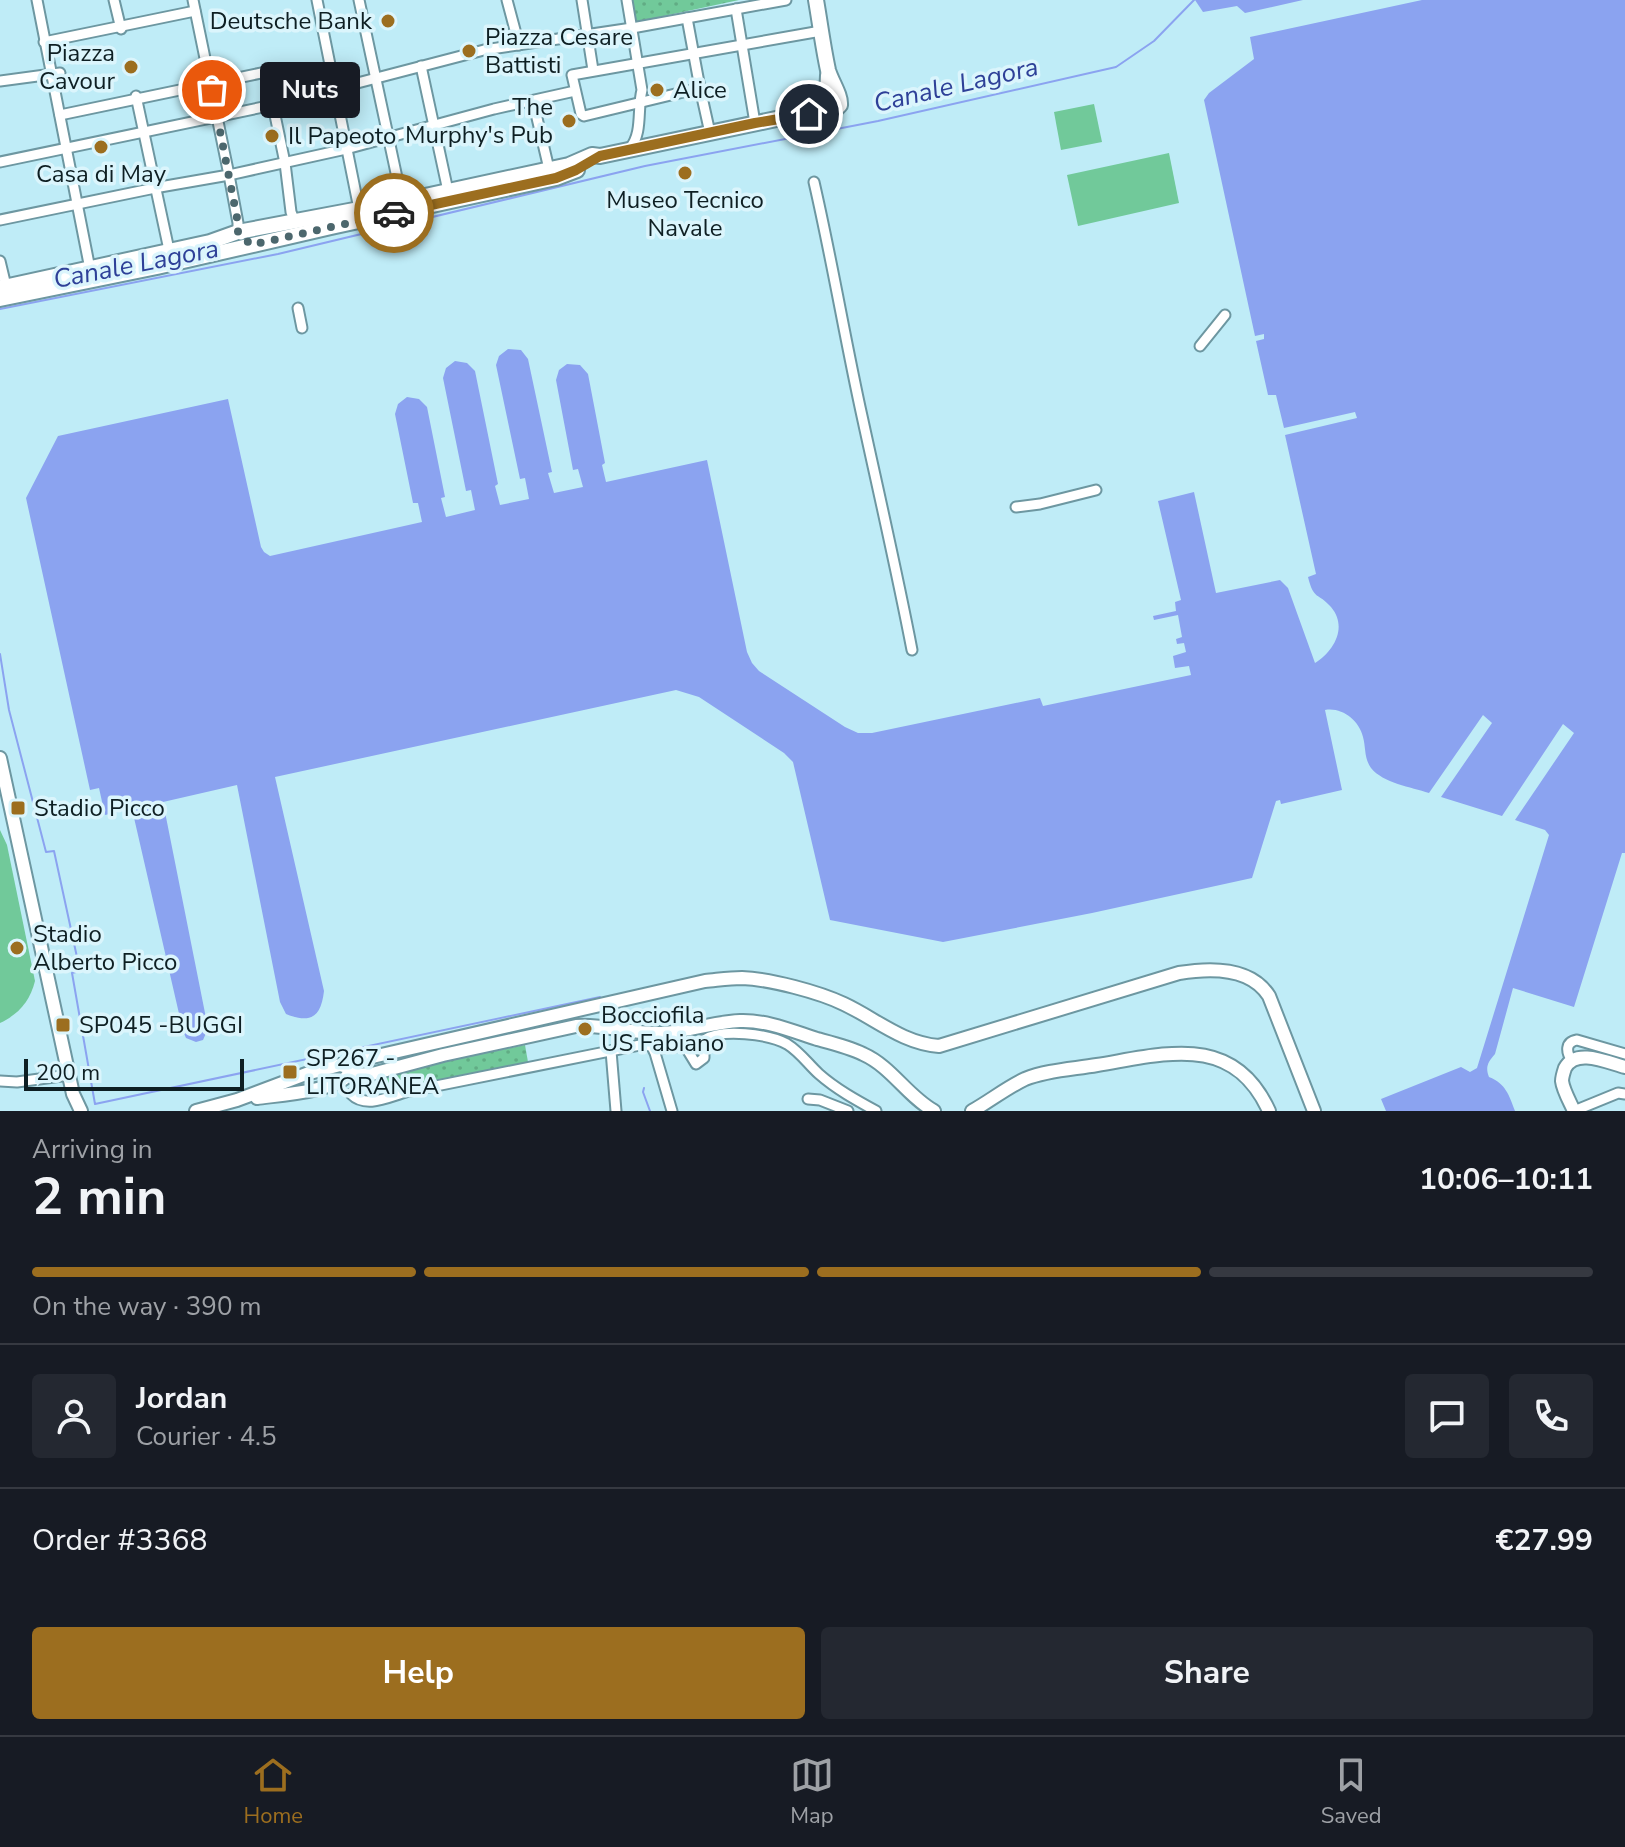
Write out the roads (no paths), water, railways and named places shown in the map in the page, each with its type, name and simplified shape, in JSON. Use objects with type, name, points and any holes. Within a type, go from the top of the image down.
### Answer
[{"type":"main road","points":[[2,291],[128,273],[556,178],[600,156],[800,114],[832,101],[816,0]]},
{"type":"main road","points":[[2,291],[210,242],[238,232],[402,201],[569,165],[592,155],[600,156]]},
{"type":"main road","points":[[0,758],[73,1094],[81,1111]]},
{"type":"main road","points":[[345,1079],[354,1063],[368,1058],[705,981],[743,978],[833,999],[889,1031],[913,1041],[939,1046],[1179,973],[1207,969],[1234,972],[1264,989],[1314,1111]]},
{"type":"main road","points":[[196,1111],[237,1100],[294,1078],[345,1079],[576,1026],[595,1025],[651,1033],[742,1021],[767,1023],[865,1055],[934,1111]]},
{"type":"main road","points":[[972,1111],[1014,1085],[1039,1074],[1161,1054],[1186,1053],[1209,1055],[1233,1067],[1253,1084],[1269,1111]]},
{"type":"main road","points":[[1574,1111],[1562,1081],[1564,1071],[1572,1061],[1594,1058],[1625,1067]]},
{"type":"street","points":[[37,0],[44,42],[56,74],[60,115],[90,269]]},
{"type":"street","points":[[114,0],[120,28]]},
{"type":"street","points":[[193,0],[238,232],[251,245]]},
{"type":"street","points":[[317,0],[359,209]]},
{"type":"street","points":[[359,0],[402,201]]},
{"type":"street","points":[[507,0],[519,45]]},
{"type":"street","points":[[582,0],[593,70]]},
{"type":"street","points":[[627,0],[642,90],[636,141],[630,149]]},
{"type":"street","points":[[0,162],[273,105],[484,50],[632,28],[786,0]]},
{"type":"street","points":[[736,9],[755,123]]},
{"type":"street","points":[[44,42],[195,11]]},
{"type":"street","points":[[687,18],[710,133]]},
{"type":"street","points":[[700,88],[584,116],[572,75],[821,31]]},
{"type":"street","points":[[421,66],[448,191]]},
{"type":"street","points":[[60,115],[266,72],[295,222]]},
{"type":"street","points":[[0,81],[56,74]]},
{"type":"street","points":[[0,220],[285,163],[575,91]]},
{"type":"street","points":[[136,97],[169,250]]},
{"type":"street","points":[[533,101],[549,169]]},
{"type":"street","points":[[639,116],[649,146]]},
{"type":"street","points":[[814,182],[912,650]]},
{"type":"street","points":[[0,261],[2,291]]},
{"type":"street","points":[[298,308],[302,328]]},
{"type":"street","points":[[1200,346],[1225,315]]},
{"type":"street","points":[[1016,507],[1096,490]]},
{"type":"street","points":[[651,1033],[660,1048],[685,1046],[696,1064],[704,1058],[704,1040],[707,1037],[738,1034],[774,1039],[795,1050],[841,1091],[876,1111]]},
{"type":"street","points":[[1572,1061],[1568,1045],[1577,1040],[1625,1054]]},
{"type":"street","points":[[345,1079],[363,1102],[377,1106],[406,1092],[645,1044],[652,1047],[655,1053],[672,1111]]},
{"type":"street","points":[[611,1051],[616,1111]]},
{"type":"street","points":[[0,1081],[17,1082],[69,1075]]},
{"type":"street","points":[[1574,1111],[1618,1093],[1625,1094]]},
{"type":"street","points":[[808,1099],[820,1100],[848,1111]]},
{"type":"water","points":[[1195,0],[1303,0],[1245,13],[1237,6],[1203,12]]},
{"type":"water","points":[[1422,0],[1625,0],[1625,853],[1622,853],[1574,1007],[1513,988],[1495,1054],[1487,1070],[1489,1077],[1506,1091],[1515,1111],[1386,1111],[1381,1099],[1461,1067],[1470,1072],[1477,1068],[1549,835],[1545,830],[1515,820],[1574,733],[1563,724],[1502,816],[1441,797],[1492,723],[1483,715],[1429,793],[1390,781],[1376,773],[1367,760],[1358,725],[1343,713],[1325,710],[1342,790],[1281,804],[1280,800],[1276,801],[1252,878],[943,942],[830,920],[793,762],[699,697],[676,690],[275,777],[324,991],[320,1007],[308,1018],[286,1014],[280,1002],[237,785],[163,802],[207,1023],[203,1040],[196,1042],[186,1038],[132,809],[105,815],[99,788],[90,790],[26,498],[58,436],[228,399],[261,547],[270,556],[422,522],[418,503],[413,503],[395,414],[398,404],[407,397],[419,399],[427,407],[445,497],[441,498],[446,517],[475,510],[471,490],[466,491],[443,378],[446,368],[455,361],[467,363],[475,371],[500,505],[529,499],[525,478],[520,479],[496,365],[499,356],[508,349],[521,350],[528,359],[554,493],[583,487],[578,469],[573,470],[556,380],[559,370],[567,364],[580,365],[588,374],[606,482],[707,460],[747,652],[752,663],[759,671],[858,733],[872,733],[1040,698],[1043,706],[1191,675],[1189,666],[1175,668],[1173,656],[1186,652],[1184,643],[1177,644],[1176,639],[1182,637],[1178,615],[1154,620],[1153,616],[1176,611],[1175,602],[1181,600],[1158,501],[1194,492],[1216,593],[1280,580],[1288,588],[1315,663],[1333,645],[1338,622],[1331,607],[1314,593],[1310,585],[1308,577],[1316,574],[1285,435],[1357,418],[1355,412],[1284,428],[1276,395],[1268,395],[1256,341],[1264,339],[1264,334],[1255,336],[1204,100],[1254,59],[1250,37]]},
{"type":"waterway","name":"Canale Lagora","points":[[0,309],[278,254],[645,166],[878,121],[1116,67],[1154,41],[1194,0]]},
{"type":"waterway","points":[[0,654],[9,710],[46,852],[54,851],[80,971],[72,973],[95,1104],[600,997]]},
{"type":"waterway","points":[[615,1009],[625,1018],[628,1027]]},
{"type":"waterway","points":[[644,1088],[650,1111]]},
{"type":"place","name":"Deutsche Bank","points":[[388,21]]},
{"type":"place","name":"Piazza Cesare Battisti","points":[[469,51]]},
{"type":"place","name":"Piazza Cavour","points":[[131,67]]},
{"type":"place","name":"Nuts","points":[[212,90]]},
{"type":"place","name":"Alice","points":[[657,90]]},
{"type":"place","name":"The Murphy's Pub","points":[[569,121]]},
{"type":"place","name":"Il Papeoto","points":[[272,136]]},
{"type":"place","name":"Casa di May","points":[[101,147]]},
{"type":"place","name":"Museo Tecnico Navale","points":[[685,173]]},
{"type":"place","name":"Stadio Picco","points":[[18,808]]},
{"type":"place","name":"Stadio Alberto Picco","points":[[17,948]]},
{"type":"place","name":"SP045 -BUGGI","points":[[63,1025]]},
{"type":"place","name":"Bocciofila US Fabiano","points":[[585,1029]]},
{"type":"place","name":"SP267 - LITORANEA","points":[[290,1072]]}]
